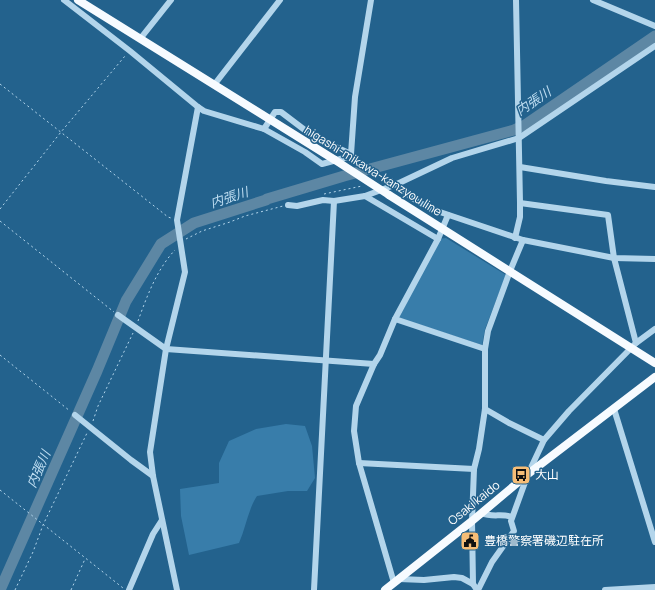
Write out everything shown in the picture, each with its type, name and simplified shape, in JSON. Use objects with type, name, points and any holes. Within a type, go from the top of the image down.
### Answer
[{"type":"main road","name":"higashi-mikawa-kanzyou line","points":[[78,0],[270,119],[510,271],[634,346],[655,363]]},
{"type":"main road","name":"Osaki kaido","points":[[385,590],[482,513],[528,474],[655,377]]},
{"type":"street","points":[[64,0],[130,51],[198,107],[264,129],[305,152],[322,164],[348,157],[351,154],[355,97],[371,0]]},
{"type":"street","points":[[140,39],[171,0]]},
{"type":"street","points":[[214,85],[280,0]]},
{"type":"street","points":[[515,238],[520,217],[516,0]]},
{"type":"street","points":[[593,0],[655,26]]},
{"type":"street","points":[[288,205],[297,206],[323,200],[334,201],[364,196],[397,184],[452,158],[519,138],[655,46]]},
{"type":"street","points":[[177,590],[153,476],[150,452],[166,350],[185,272],[177,222],[198,107]]},
{"type":"street","points":[[264,129],[275,112],[281,112],[314,137],[351,154]]},
{"type":"street","points":[[520,167],[606,181],[655,187]]},
{"type":"street","points":[[397,184],[412,198],[431,209],[515,238],[614,258],[655,259]]},
{"type":"street","points":[[364,196],[438,239]]},
{"type":"street","points":[[314,590],[334,201]]},
{"type":"street","points":[[520,203],[608,215],[614,258],[634,346]]},
{"type":"street","points":[[448,215],[443,229],[395,319],[380,355],[374,364],[356,406],[354,431],[359,463],[396,581],[454,577],[462,578],[476,588]]},
{"type":"street","points":[[476,588],[472,521],[474,469],[479,449],[485,409],[485,349],[488,331],[523,240]]},
{"type":"street","points":[[118,315],[166,350],[374,364]]},
{"type":"street","points":[[395,319],[485,349]]},
{"type":"street","points":[[476,588],[514,531],[511,521],[512,517],[528,474],[544,440],[569,410],[634,346],[655,329]]},
{"type":"street","points":[[485,409],[509,423],[544,440]]},
{"type":"street","points":[[614,409],[655,542]]},
{"type":"street","points":[[74,415],[153,476]]},
{"type":"street","points":[[359,463],[474,469]]},
{"type":"street","points":[[482,513],[487,516],[497,517],[506,515],[512,517]]},
{"type":"street","points":[[129,590],[153,534],[162,520]]},
{"type":"street","points":[[605,590],[655,587]]},
{"type":"path","points":[[0,209],[61,132],[130,51]]},
{"type":"path","points":[[0,84],[168,217],[177,222]]},
{"type":"path","points":[[323,194],[395,178]]},
{"type":"path","points":[[16,590],[33,552],[42,524],[90,427],[98,406],[135,328],[147,297],[171,253],[189,238],[202,231],[245,216],[288,205]]},
{"type":"path","points":[[0,221],[118,315]]},
{"type":"path","points":[[0,355],[74,415]]},
{"type":"path","points":[[0,490],[126,590]]},
{"type":"path","points":[[71,590],[86,558]]},
{"type":"shaded area","points":[[446,238],[506,275],[485,329],[482,345],[399,318],[439,239]]},
{"type":"shaded area","points":[[286,424],[305,426],[312,446],[315,478],[307,491],[288,491],[257,496],[251,507],[239,543],[189,555],[181,516],[180,489],[219,483],[219,463],[229,441],[256,429]]},
{"type":"waterway","name":"内張川","points":[[0,590],[97,371],[126,301],[161,244],[194,223],[267,199],[344,176],[514,130],[525,125],[655,36]]},
{"type":"place","name":"大山","points":[[521,475]]},
{"type":"place","name":"豊橋警察署磯辺駐在所","points":[[470,541]]}]
